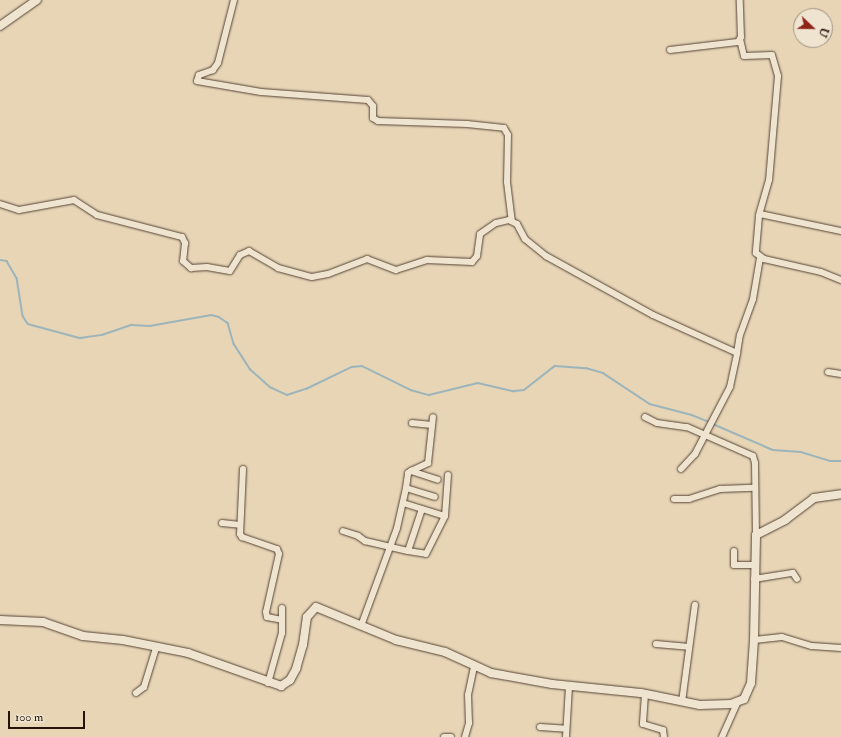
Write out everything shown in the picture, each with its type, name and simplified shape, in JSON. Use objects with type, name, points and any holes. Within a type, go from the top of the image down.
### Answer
[{"type":"street","points":[[0,26],[37,0]]},
{"type":"street","points":[[234,0],[218,63],[213,70],[199,75],[197,81],[261,92],[368,100],[373,106],[374,120],[378,121],[467,124],[504,128],[508,134],[508,182],[512,221]]},
{"type":"street","points":[[740,0],[740,39],[742,55],[772,55],[778,76],[769,180],[760,214],[756,253],[760,258],[821,272],[841,280]]},
{"type":"street","points":[[670,50],[732,44],[740,39]]},
{"type":"street","points":[[0,204],[19,210],[74,200],[97,215],[182,237],[185,242],[183,261],[191,268],[207,267],[230,271],[240,254],[249,251],[278,268],[312,277],[328,274],[362,260],[396,270],[426,260],[472,262],[478,256],[478,238],[485,229],[500,222],[512,221],[517,224],[525,239],[546,256],[652,314],[737,353]]},
{"type":"street","points":[[760,214],[841,231]]},
{"type":"street","points":[[681,469],[695,454],[706,436],[730,387],[740,335],[753,299],[760,258]]},
{"type":"street","points":[[828,372],[841,374]]},
{"type":"street","points":[[361,626],[390,546],[403,503],[408,473],[428,463],[433,417]]},
{"type":"street","points":[[0,620],[43,622],[83,636],[123,640],[195,655],[268,683],[282,686],[287,684],[293,675],[302,653],[307,617],[314,608],[326,609],[361,626],[396,640],[445,652],[491,673],[569,686],[645,694],[682,702],[711,706],[737,703],[744,699],[749,690],[754,640],[754,565],[756,535],[754,488],[755,463],[753,456],[679,424],[657,423],[645,417]]},
{"type":"street","points":[[412,423],[432,425]]},
{"type":"street","points":[[243,469],[240,525],[241,537],[275,548],[278,551],[266,612],[267,617],[282,620]]},
{"type":"street","points":[[411,471],[438,480]]},
{"type":"street","points":[[343,531],[358,536],[365,541],[426,554],[445,516],[448,475]]},
{"type":"street","points":[[406,488],[435,497]]},
{"type":"street","points":[[674,499],[688,499],[720,490],[754,488]]},
{"type":"street","points":[[756,535],[785,520],[814,498],[841,494]]},
{"type":"street","points":[[403,503],[445,516]]},
{"type":"street","points":[[408,551],[422,509]]},
{"type":"street","points":[[222,523],[240,525]]},
{"type":"street","points":[[734,551],[734,565],[754,565]]},
{"type":"street","points":[[754,579],[793,573],[797,579]]},
{"type":"street","points":[[682,702],[695,605]]},
{"type":"street","points":[[268,683],[279,647],[282,608]]},
{"type":"street","points":[[754,640],[782,637],[812,646],[841,648]]},
{"type":"street","points":[[656,644],[689,647]]},
{"type":"street","points":[[136,693],[144,687],[156,648]]},
{"type":"street","points":[[465,737],[469,723],[468,695],[474,666]]},
{"type":"street","points":[[566,737],[569,686]]},
{"type":"street","points":[[645,694],[643,724],[663,730],[664,737]]},
{"type":"street","points":[[722,737],[737,703]]},
{"type":"street","points":[[540,727],[566,729]]},
{"type":"street","points":[[444,737],[451,737]]},
{"type":"waterway","points":[[0,260],[7,261],[17,278],[23,316],[28,324],[80,338],[102,335],[131,325],[150,326],[211,315],[219,317],[228,323],[234,344],[250,369],[270,387],[287,395],[306,389],[352,367],[362,366],[411,390],[429,395],[478,383],[514,391],[524,390],[555,366],[586,368],[603,373],[650,404],[692,415],[709,422]]},
{"type":"waterway","points":[[713,424],[773,450],[801,452],[830,461],[841,461]]}]
